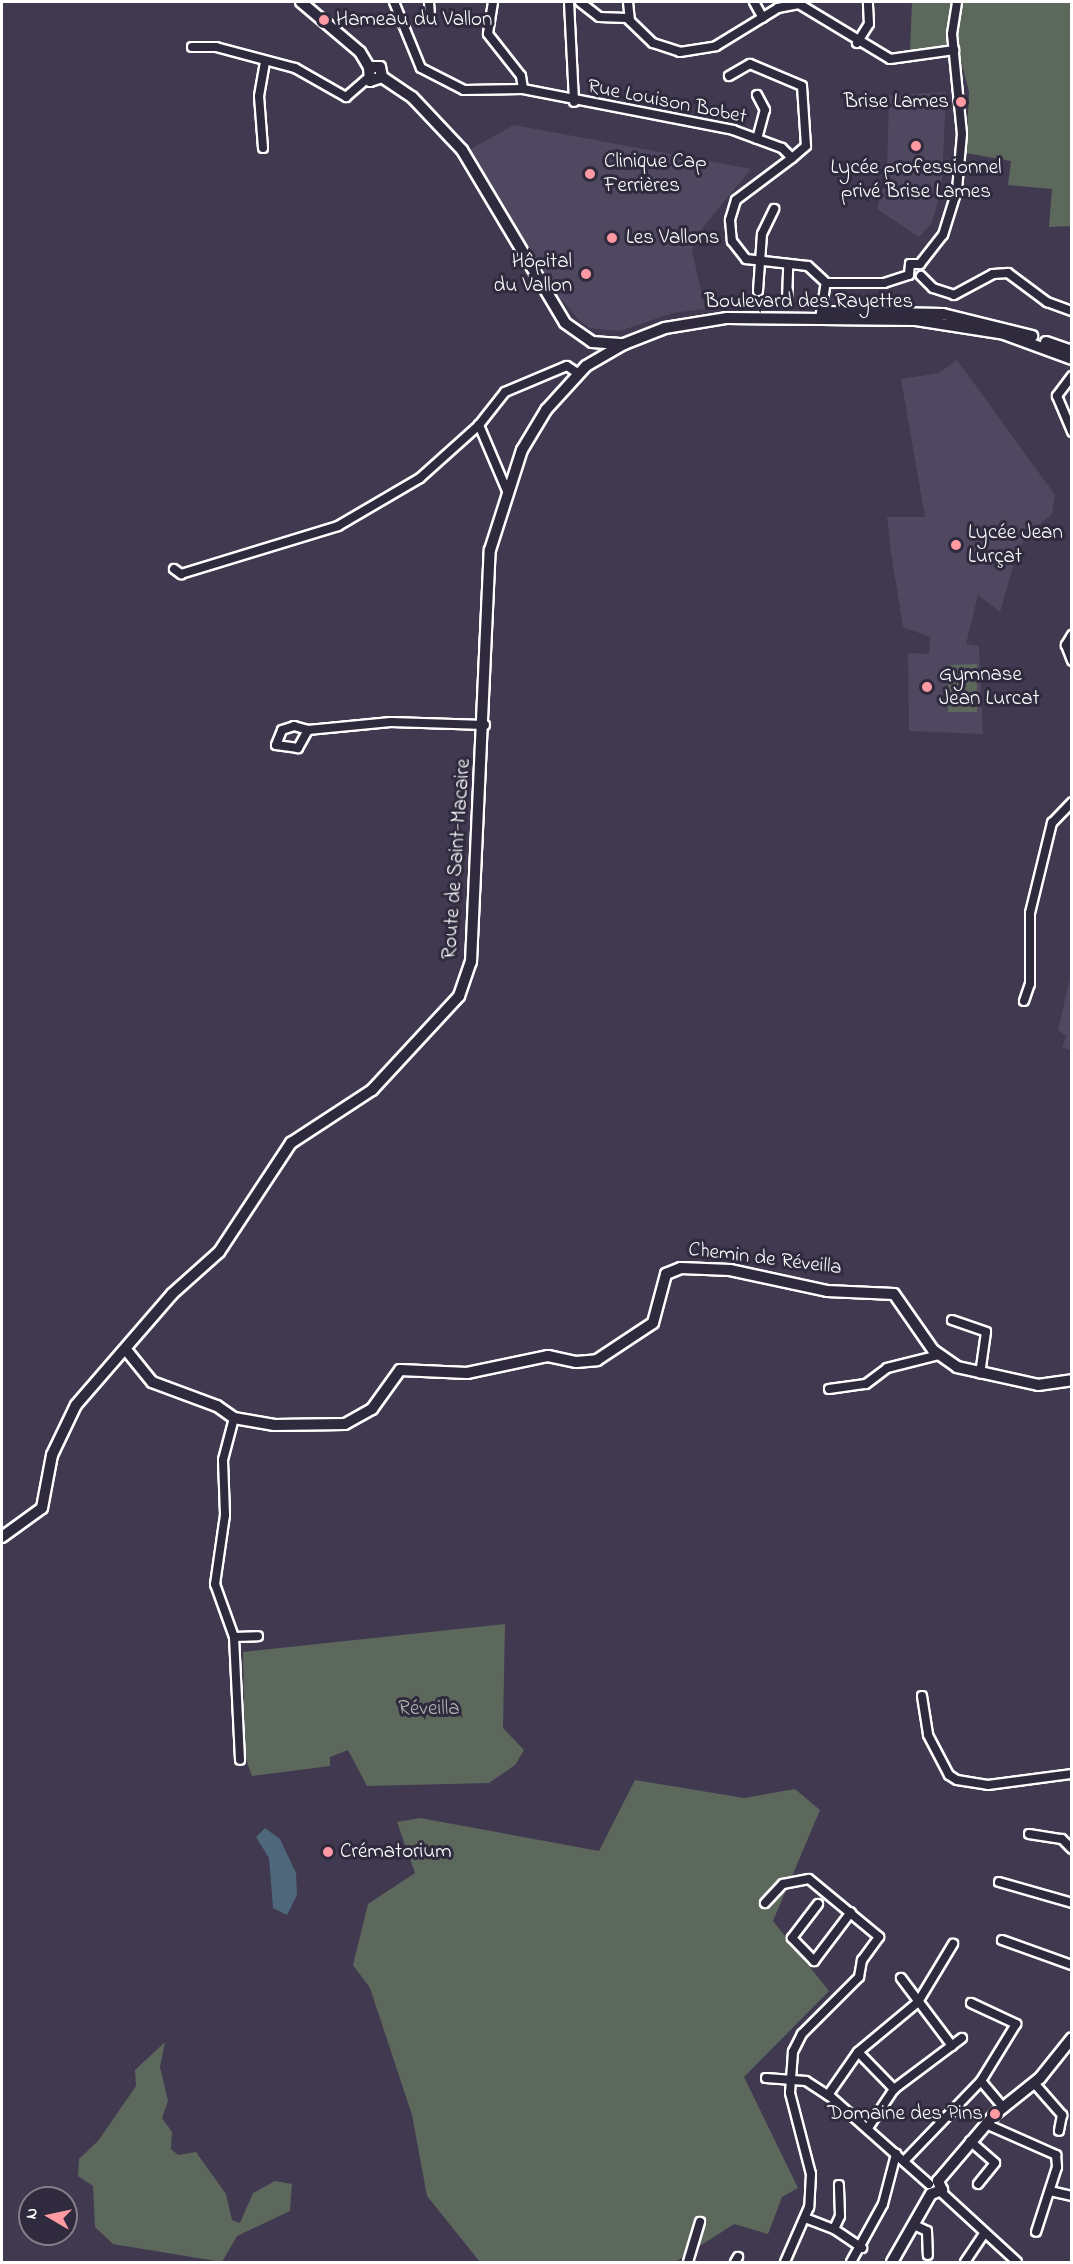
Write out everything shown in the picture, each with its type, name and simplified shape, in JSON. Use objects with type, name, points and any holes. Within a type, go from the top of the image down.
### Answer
[{"type":"street","points":[[301,2],[360,52],[368,73]]},
{"type":"street","name":"Rue Louison Bobet","points":[[394,2],[414,57],[426,74],[464,90],[523,89],[574,102],[687,121],[757,139],[782,148],[792,158]]},
{"type":"street","points":[[429,2],[430,15]]},
{"type":"street","points":[[493,2],[488,34],[521,76],[523,89]]},
{"type":"street","points":[[569,2],[574,102]]},
{"type":"street","points":[[580,2],[599,18],[630,20]]},
{"type":"street","points":[[628,2],[630,20],[654,43],[690,52],[728,41],[778,8],[803,5],[857,43],[890,59],[954,51]]},
{"type":"street","points":[[754,2],[763,18]]},
{"type":"street","points":[[857,43],[869,24],[868,2]]},
{"type":"street","points":[[921,276],[920,264],[943,234],[957,190],[962,134],[954,51],[957,2]]},
{"type":"street","points":[[192,47],[216,47],[314,74],[346,97],[368,73],[380,67],[382,77],[433,117],[475,166],[556,308],[572,331],[595,342],[623,340],[650,328]]},
{"type":"street","points":[[262,148],[259,96],[265,62]]},
{"type":"street","points":[[729,76],[750,64],[802,86],[806,146],[752,185],[732,211],[736,251],[760,262],[817,270],[826,283],[820,315]]},
{"type":"street","points":[[757,95],[765,110],[757,139]]},
{"type":"street","points":[[758,291],[762,234],[774,209]]},
{"type":"street","points":[[909,275],[910,264],[920,264]]},
{"type":"street","points":[[787,301],[788,265]]},
{"type":"street","points":[[826,283],[884,283],[909,275],[921,276],[933,288],[954,295],[993,274],[1008,273],[1047,302],[1071,311]]},
{"type":"street","name":"Boulevard des Rayettes","points":[[556,308],[588,334],[611,339],[724,311],[820,315],[954,322],[1071,359]]},
{"type":"street","name":"Boulevard des Rayettes","points":[[595,342],[624,344],[665,328],[711,320],[820,315],[971,318],[1071,351]]},
{"type":"street","points":[[571,322],[595,342],[598,358]]},
{"type":"street","name":"Route de Saint-Macaire","points":[[2,1537],[36,1516],[45,1499],[52,1455],[70,1415],[127,1351],[172,1294],[219,1252],[291,1143],[372,1090],[459,996],[471,962],[485,725],[487,578],[507,491],[534,430],[582,370],[595,342]]},
{"type":"street","name":"Route de Saint-Macaire","points":[[582,370],[624,344]]},
{"type":"street","points":[[174,568],[181,574],[202,569],[338,526],[420,478],[479,425],[505,392],[567,366],[582,370]]},
{"type":"street","points":[[1071,376],[1057,396],[1071,432]]},
{"type":"street","points":[[479,425],[507,491]]},
{"type":"street","points":[[1071,635],[1066,645],[1071,661]]},
{"type":"street","points":[[308,730],[391,722],[485,725]]},
{"type":"street","points":[[1024,1001],[1030,984],[1030,914],[1052,823],[1071,802]]},
{"type":"street","name":"Chemin de Réveilla","points":[[127,1351],[152,1382],[217,1406],[234,1418],[274,1425],[345,1424],[372,1409],[400,1370],[467,1373],[548,1356],[576,1362],[597,1359],[653,1323],[672,1268],[730,1270],[827,1291],[894,1294],[936,1352]]},
{"type":"street","points":[[952,1320],[986,1332],[980,1374]]},
{"type":"street","points":[[829,1389],[866,1383],[887,1368],[936,1352],[980,1374],[1038,1385],[1071,1380]]},
{"type":"street","points":[[234,1418],[223,1460],[225,1515],[215,1584],[234,1637],[240,1760]]},
{"type":"street","points":[[234,1637],[258,1636]]},
{"type":"street","points":[[922,1696],[928,1735],[949,1775],[957,1780],[988,1785],[1071,1774]]},
{"type":"street","points":[[1029,1834],[1062,1839],[1071,1849]]},
{"type":"street","points":[[765,1903],[783,1884],[809,1879],[879,1937],[862,1960],[859,1977],[802,2034],[790,2092],[811,2174],[805,2218],[785,2262]]},
{"type":"street","points":[[999,1882],[1071,1903]]},
{"type":"street","points":[[818,1904],[792,1938],[814,1961],[851,1912]]},
{"type":"street","points":[[1002,1940],[1071,1965]]},
{"type":"street","points":[[828,2095],[858,2052],[918,2002],[953,1944]]},
{"type":"street","points":[[901,1978],[952,2046]]},
{"type":"street","points":[[904,2161],[981,2081],[1016,2024],[971,2003]]},
{"type":"street","points":[[868,2128],[894,2090],[962,2038]]},
{"type":"street","points":[[892,2262],[935,2188],[970,2141],[1003,2108],[1034,2083],[1071,2038]]},
{"type":"street","points":[[858,2052],[894,2090]]},
{"type":"street","points":[[766,2078],[792,2078],[828,2095],[1017,2262]]},
{"type":"street","points":[[981,2081],[1003,2108]]},
{"type":"street","points":[[1034,2083],[1062,2115],[1059,2130]]},
{"type":"street","points":[[986,2124],[1056,2155],[1050,2191],[1036,2232]]},
{"type":"street","points":[[970,2141],[995,2163],[978,2184]]},
{"type":"street","points":[[851,2262],[862,2248],[883,2204],[896,2154]]},
{"type":"street","points":[[834,2229],[840,2216],[839,2185]]},
{"type":"street","points":[[1050,2191],[1071,2196]]},
{"type":"street","points":[[805,2218],[834,2229],[862,2248]]},
{"type":"street","points":[[688,2262],[700,2222]]},
{"type":"street","points":[[914,2225],[927,2231],[928,2256]]},
{"type":"street","points":[[965,2262],[984,2234]]},
{"type":"shaded area","name":"Lycée professionnel privé Brise Lames","points":[[946,92],[942,184],[932,223],[919,237],[877,209],[887,170],[889,95]]},
{"type":"shaded area","name":"Les Vallons","points":[[514,125],[751,169],[704,226],[692,250],[705,309],[673,313],[620,331],[590,328],[580,321],[556,293],[469,150]]},
{"type":"shaded area","name":"Lycée Jean Lurçat","points":[[957,360],[1055,495],[1052,514],[1026,536],[1017,553],[1000,612],[978,595],[966,644],[979,646],[983,734],[909,731],[908,653],[929,654],[930,637],[903,627],[887,517],[925,517],[901,379],[939,373]]},
{"type":"shaded area","points":[[1071,974],[1071,1050],[1062,1048],[1066,1036],[1058,1030]]},
{"type":"green space","points":[[912,2],[1071,2],[1071,226],[1049,227],[1052,189],[1008,185],[1011,161],[966,153],[969,92],[957,45],[910,50]]},
{"type":"green space","points":[[977,664],[977,712],[948,712],[948,665]]},
{"type":"green space","name":"Réveilla","points":[[505,1624],[503,1728],[524,1750],[515,1765],[489,1783],[367,1786],[348,1750],[330,1757],[330,1766],[252,1776],[245,1756],[243,1652]]},
{"type":"green space","points":[[635,1780],[744,1798],[795,1789],[820,1810],[773,1921],[829,1991],[744,2077],[798,2188],[782,2197],[768,2234],[734,2224],[675,2262],[480,2262],[427,2196],[412,2115],[370,1988],[353,1965],[368,1904],[415,1873],[397,1822],[420,1818],[599,1851]]},
{"type":"green space","points":[[165,2042],[160,2067],[168,2101],[162,2118],[172,2132],[171,2149],[178,2155],[196,2152],[226,2194],[232,2220],[240,2223],[253,2193],[275,2181],[292,2184],[290,2211],[237,2236],[222,2262],[113,2244],[95,2227],[93,2186],[78,2176],[79,2159],[98,2141],[136,2086],[135,2070]]},
{"type":"water","points":[[265,1828],[280,1839],[296,1873],[297,1895],[287,1915],[273,1908],[269,1858],[256,1837]]},
{"type":"place","name":"Hameau du Vallon","points":[[324,20]]},
{"type":"place","name":"Brise Lames","points":[[961,102]]},
{"type":"place","name":"Lycée professionnel privé Brise Lames","points":[[916,146]]},
{"type":"place","name":"Clinique Cap Ferrières","points":[[590,174]]},
{"type":"place","name":"Les Vallons","points":[[612,238]]},
{"type":"place","name":"Hôpital du Vallon","points":[[586,274]]},
{"type":"place","name":"Lycée Jean Lurçat","points":[[956,545]]},
{"type":"place","name":"Gymnase Jean Lurcat","points":[[927,687]]},
{"type":"place","name":"Crématorium","points":[[328,1852]]},
{"type":"place","name":"Domaine des Pins","points":[[995,2114]]}]
